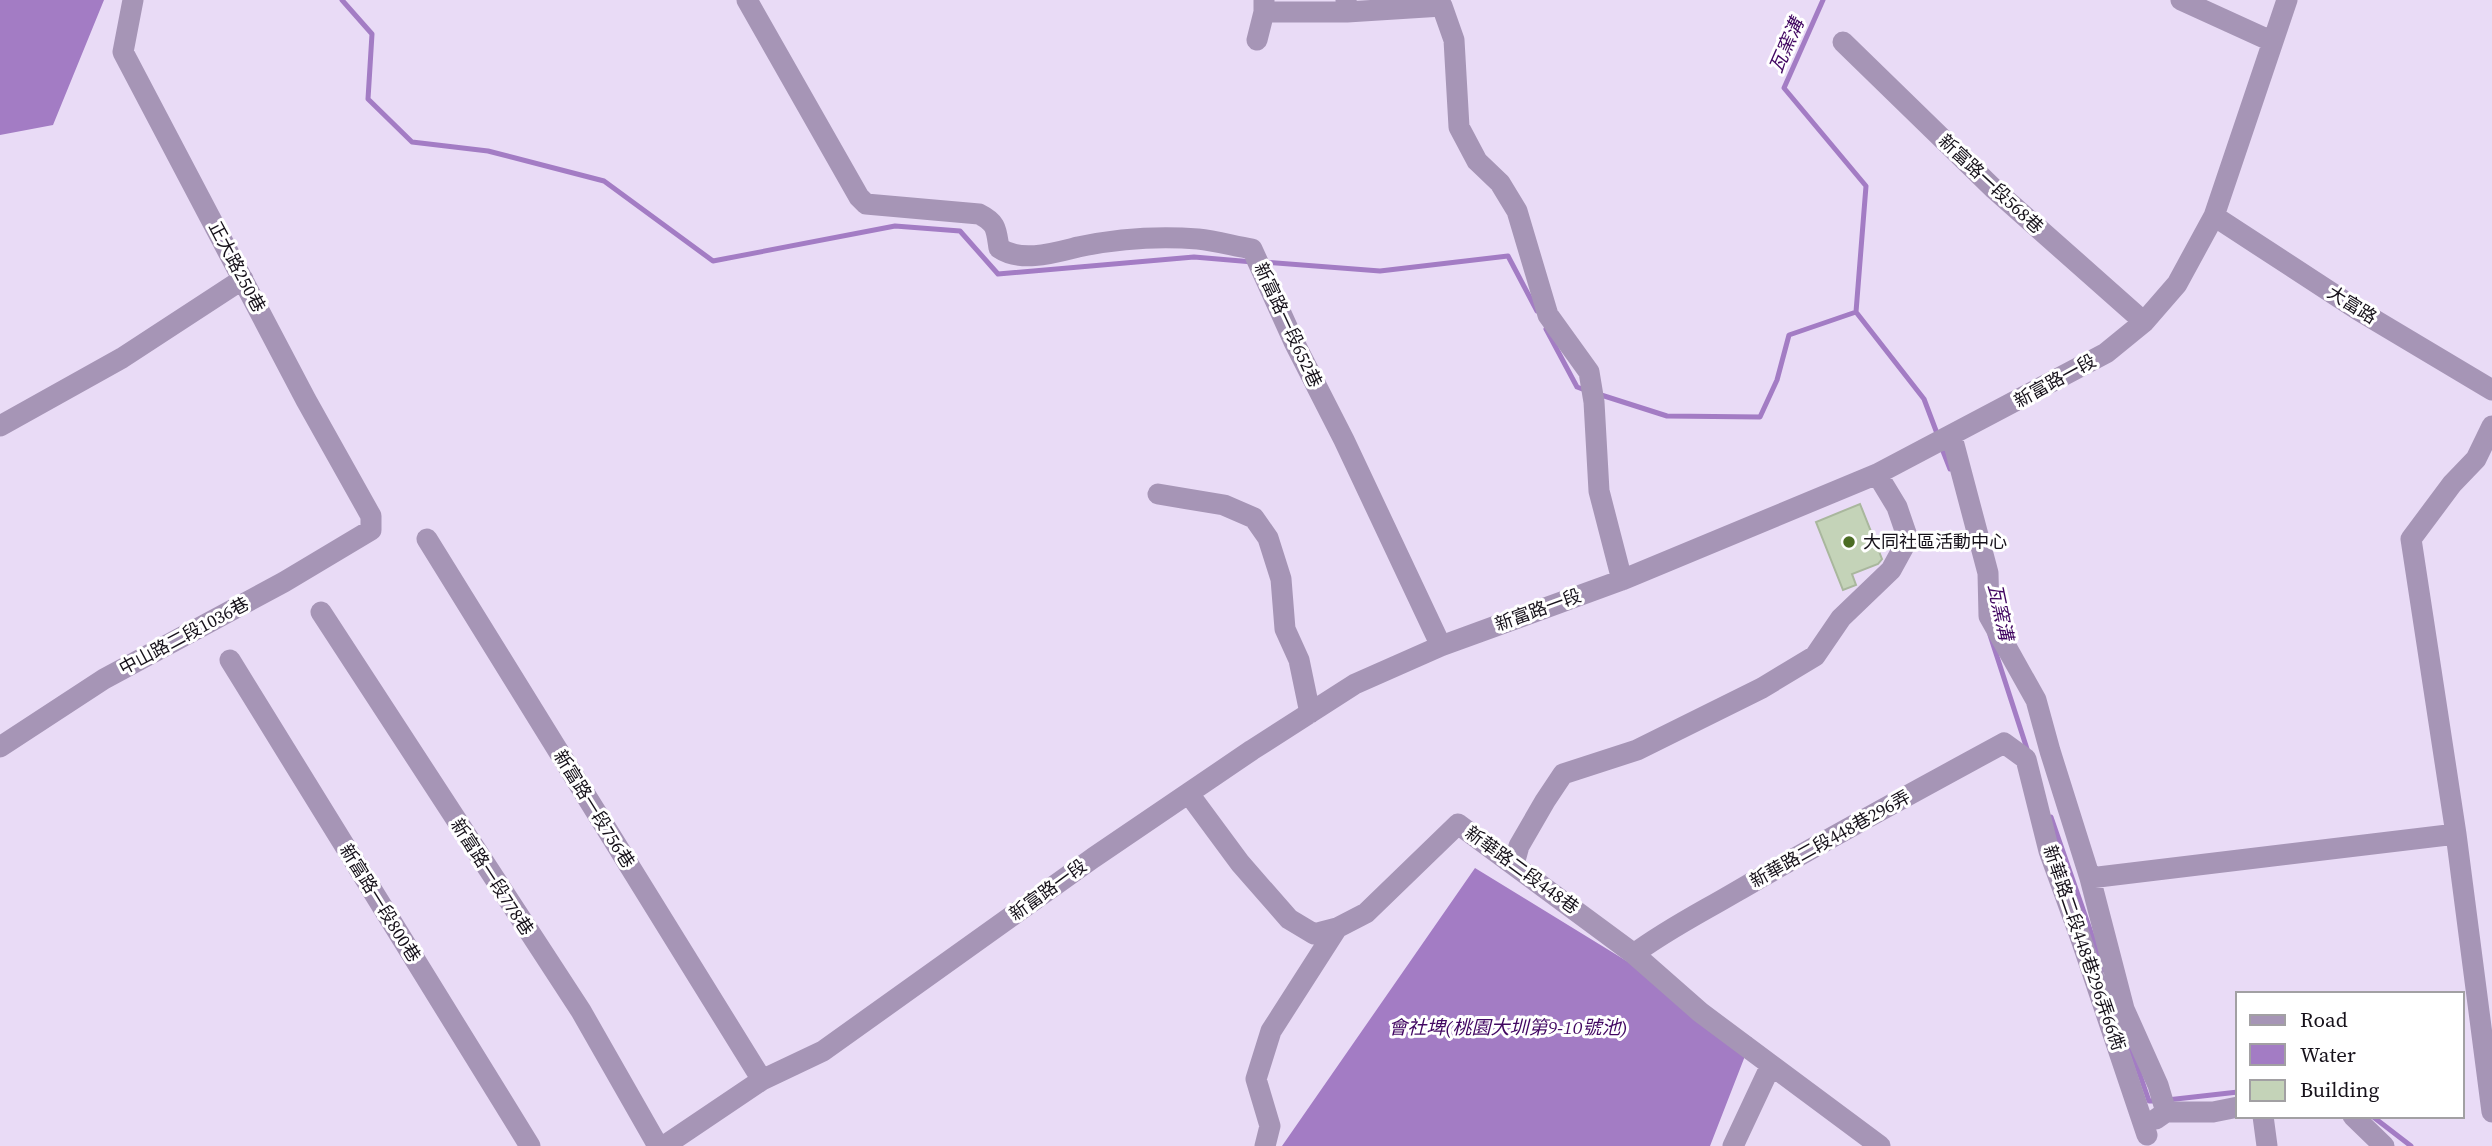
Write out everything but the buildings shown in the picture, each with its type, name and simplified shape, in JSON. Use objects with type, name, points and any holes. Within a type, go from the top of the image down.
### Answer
[{"type":"street","name":"正大路250巷","points":[[132,0],[123,52],[306,400],[371,516],[371,530]]},
{"type":"street","name":"新富路一段652巷","points":[[747,0],[859,197],[866,204],[979,214],[990,219],[996,227],[999,248],[1018,255],[1049,254],[1111,240],[1198,239],[1252,249],[1441,646]]},
{"type":"street","points":[[2181,0],[2271,41]]},
{"type":"street","name":"新富路一段","points":[[664,1146],[762,1080],[823,1051],[1093,858],[1355,684],[1441,646],[1622,580],[1877,474],[2106,353],[2144,322],[2177,284],[2214,216],[2287,0]]},
{"type":"street","points":[[1257,40],[1264,6],[1447,3],[1454,40],[1459,128],[1477,161],[1500,183],[1517,211],[1548,315],[1589,372],[1594,402],[1599,491],[1622,580]]},
{"type":"street","name":"新富路一段568巷","points":[[1843,42],[1994,189],[2144,322]]},
{"type":"street","name":"大富路","points":[[2214,216],[2358,310],[2492,390]]},
{"type":"street","points":[[0,426],[122,358],[243,279]]},
{"type":"street","points":[[2492,426],[2476,458],[2452,484],[2412,539],[2456,834],[2492,1112]]},
{"type":"street","points":[[1952,436],[1988,573],[1989,616],[2036,700],[2049,751],[2091,878],[2124,1009],[2158,1085],[2166,1112]]},
{"type":"street","points":[[1514,864],[1519,846],[1563,774],[1637,750],[1751,694],[1815,656],[1842,618],[1891,570],[1908,539],[1897,507],[1877,474]]},
{"type":"street","points":[[1158,494],[1224,505],[1254,518],[1268,538],[1281,579],[1285,629],[1299,660],[1310,713]]},
{"type":"street","name":"中山路二段1036巷","points":[[0,747],[104,679],[284,582],[371,530]]},
{"type":"street","name":"新富路一段756巷","points":[[426,539],[762,1080]]},
{"type":"street","name":"新富路一段778巷","points":[[321,612],[580,1012],[658,1146]]},
{"type":"street","name":"新富路一段800巷","points":[[230,660],[530,1146]]},
{"type":"street","name":"新華路二段448巷296弄","points":[[1634,954],[1661,933],[2004,743],[2026,759]]},
{"type":"street","points":[[2026,759],[2049,751]]},
{"type":"street","name":"新華路二段448巷296弄66衖","points":[[2026,759],[2049,851],[2142,1141]]},
{"type":"street","name":"新華路二段448巷","points":[[1189,794],[1240,863],[1289,919],[1314,934],[1337,928],[1366,913],[1458,824],[1634,954],[1700,1012],[1880,1146]]},
{"type":"street","points":[[2091,878],[2456,834]]},
{"type":"street","points":[[1265,1146],[1270,1126],[1256,1079],[1271,1031],[1337,928]]},
{"type":"street","points":[[1733,1146],[1771,1065]]},
{"type":"street","points":[[2142,1141],[2153,1122],[2166,1112],[2213,1112],[2236,1107]]},
{"type":"street","points":[[2263,1118],[2267,1146]]},
{"type":"street","points":[[2355,1118],[2384,1146]]},
{"type":"water","points":[[0,0],[104,0],[53,125],[0,135]]},
{"type":"water","name":"會社埤(桃園大圳第9-10號池)","points":[[1475,868],[1752,1038],[1710,1146],[1282,1146]]},
{"type":"waterway","points":[[342,0],[372,34],[368,99],[412,142],[488,151],[604,181],[713,261],[895,226],[960,231],[998,274],[1194,257],[1253,262]]},
{"type":"waterway","name":"瓦窯溝","points":[[1823,0],[1784,88],[1866,186],[1856,312],[1924,399],[1938,436]]},
{"type":"waterway","points":[[1263,262],[1380,271],[1508,256],[1537,311]]},
{"type":"waterway","points":[[1598,394],[1667,416],[1760,417],[1777,380],[1789,335],[1856,312]]},
{"type":"waterway","points":[[1546,329],[1577,387],[1585,390]]},
{"type":"waterway","name":"瓦窯溝","points":[[1941,446],[1950,469]]},
{"type":"waterway","name":"瓦窯溝","points":[[1990,635],[2028,752]]},
{"type":"waterway","name":"瓦窯溝","points":[[2051,817],[2104,970]]},
{"type":"waterway","name":"瓦窯溝","points":[[2131,1049],[2149,1101],[2157,1101]]},
{"type":"waterway","name":"瓦窯溝","points":[[2167,1100],[2236,1092]]},
{"type":"waterway","name":"瓦窯溝","points":[[2375,1118],[2411,1146]]},
{"type":"place","name":"大同社區活動中心","points":[[1849,542]]}]
